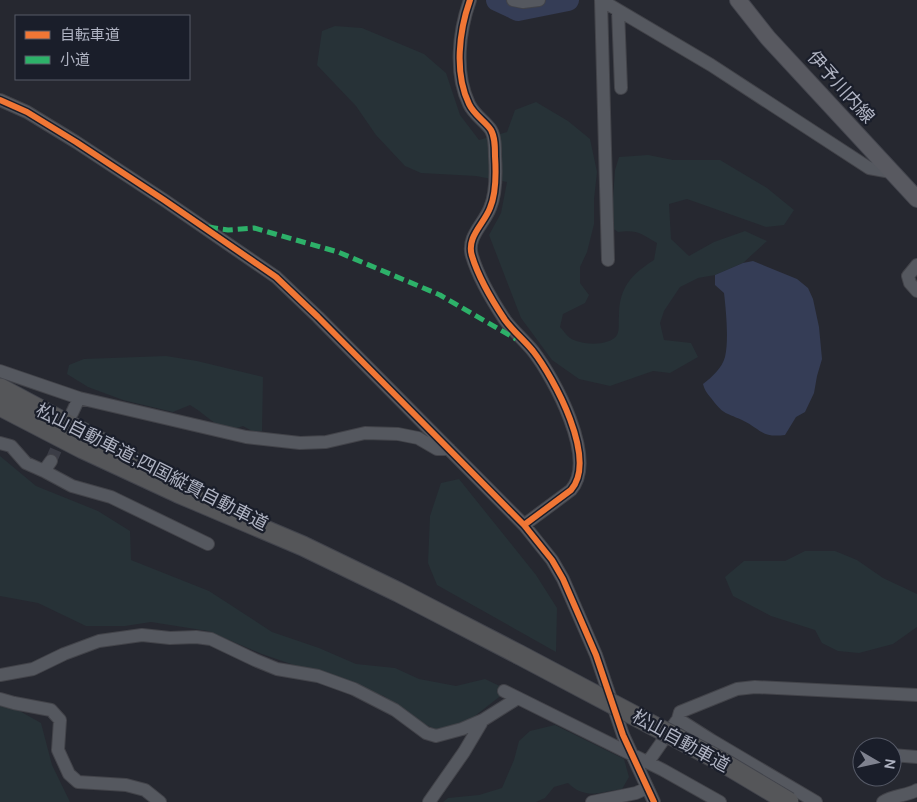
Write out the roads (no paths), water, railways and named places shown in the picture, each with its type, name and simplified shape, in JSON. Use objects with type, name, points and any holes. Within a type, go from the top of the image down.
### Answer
[{"type":"highway","name":"松山自動車道;四国縦貫自動車道","points":[[0,388],[90,437],[518,654]]},
{"type":"highway","name":"松山自動車道;四国縦貫自動車道","points":[[0,406],[83,449],[169,489],[303,546]]},
{"type":"highway","name":"松山自動車道","points":[[518,654],[722,762],[790,802]]},
{"type":"main road","name":"伊予川内線","points":[[738,0],[768,38],[917,199]]},
{"type":"street","points":[[470,0],[464,16],[459,54],[462,84],[469,104],[490,129],[494,141],[496,175],[491,208],[472,238],[471,254],[479,274],[505,319],[532,350],[562,398],[572,422],[577,445],[579,475],[577,483],[571,490],[524,525]]},
{"type":"street","points":[[516,0],[539,0]]},
{"type":"street","points":[[601,0],[711,65],[869,168],[891,172]]},
{"type":"street","points":[[601,0],[608,260]]},
{"type":"street","points":[[618,10],[621,88]]},
{"type":"street","points":[[0,100],[27,112],[76,142],[276,277],[524,525],[552,560],[563,579],[596,655],[632,755],[654,802]]},
{"type":"street","points":[[917,264],[908,276],[910,283],[917,291]]},
{"type":"street","points":[[0,371],[79,398],[246,437],[300,443],[326,442],[365,433],[398,434],[418,438],[437,450],[449,449]]},
{"type":"street","points":[[72,413],[79,398]]},
{"type":"street","points":[[0,443],[11,446],[26,463],[47,466],[72,486],[111,496],[208,544]]},
{"type":"street","points":[[0,675],[33,669],[64,654],[99,641],[142,635],[212,640],[277,668],[318,676],[354,689],[395,710],[426,733],[436,736],[462,729],[483,720],[518,698]]},
{"type":"street","points":[[648,762],[678,719],[680,712],[693,705],[737,689],[755,686],[917,695]]},
{"type":"street","points":[[504,691],[648,762],[720,802]]},
{"type":"street","points":[[0,699],[51,710],[60,720],[58,750],[69,774],[78,782],[126,785],[144,790],[160,802]]},
{"type":"street","points":[[678,719],[816,802]]},
{"type":"street","points":[[430,802],[483,720]]},
{"type":"street","points":[[902,756],[917,757]]},
{"type":"street","points":[[592,802],[636,793],[647,788]]},
{"type":"street","points":[[884,802],[888,798],[917,790]]},
{"type":"water","points":[[753,261],[797,279],[808,288],[813,299],[819,327],[822,359],[814,393],[805,412],[796,417],[785,435],[766,434],[724,412],[708,395],[703,384],[719,369],[724,361],[727,342],[724,293],[715,285],[715,275],[743,263]]},
{"type":"waterway","points":[[497,0],[518,10],[568,0]]},
{"type":"tunnel","points":[[51,461],[64,431]]}]
